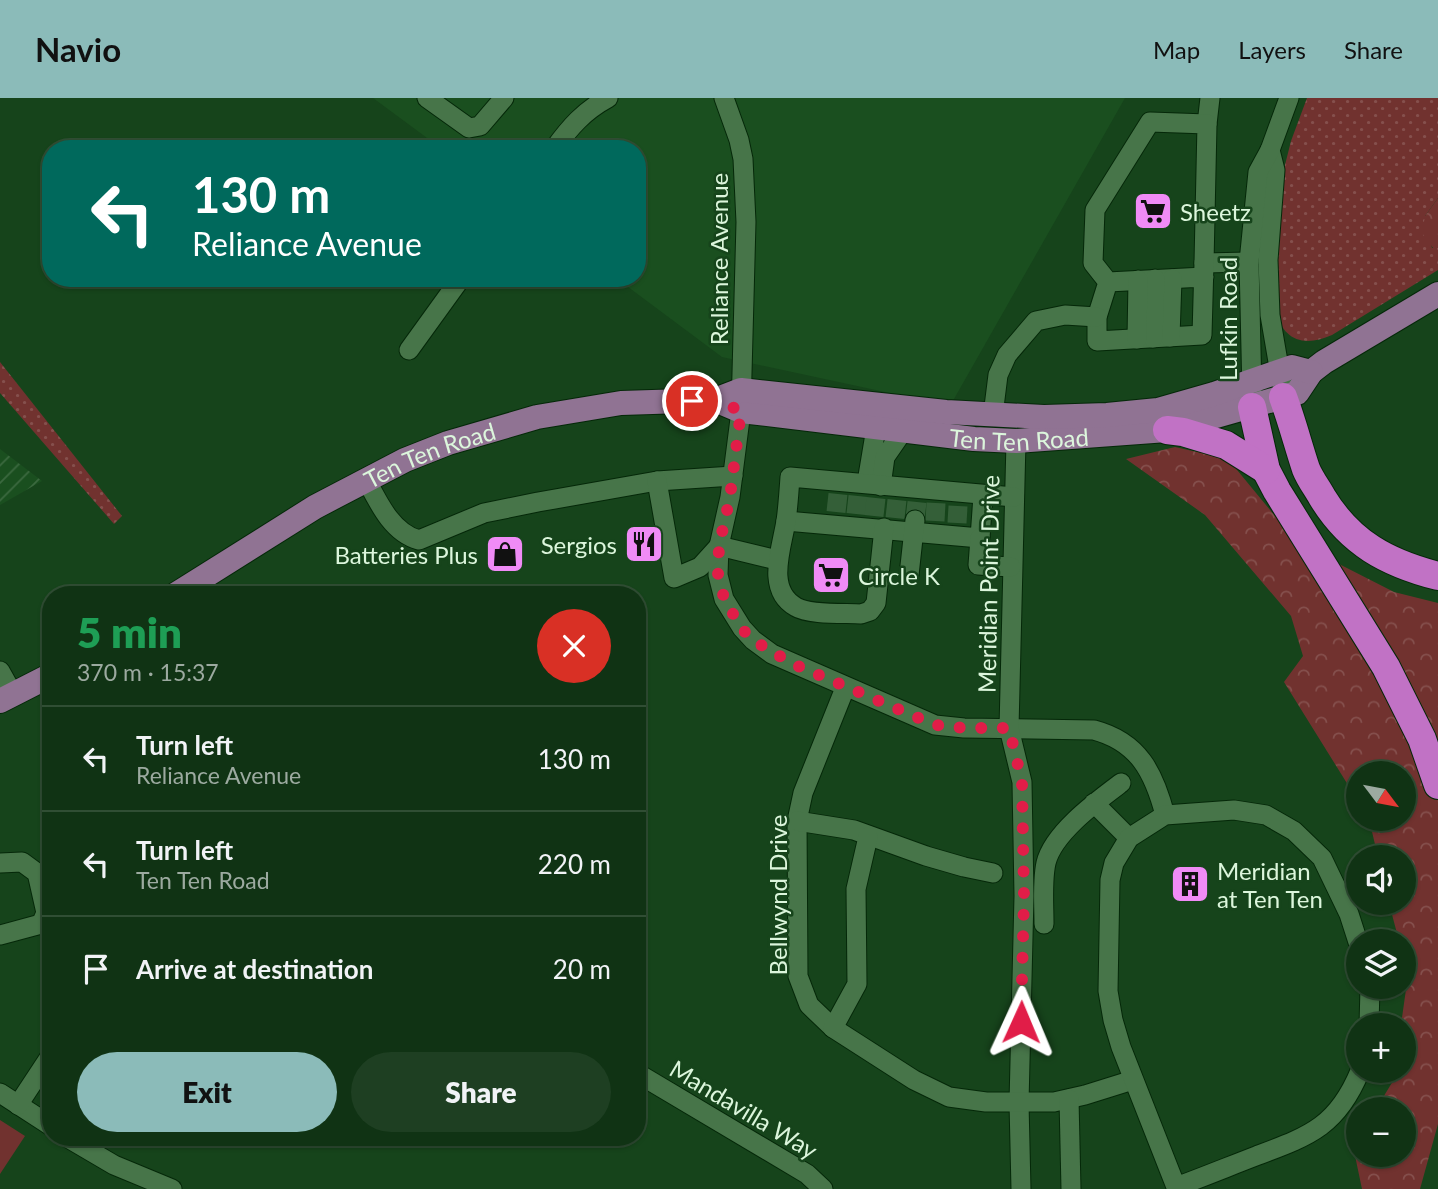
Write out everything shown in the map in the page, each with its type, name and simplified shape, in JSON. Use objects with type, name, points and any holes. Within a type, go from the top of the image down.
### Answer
[{"type":"highway","points":[[1282,384],[1307,472],[1332,513],[1350,533],[1372,551],[1410,568],[1438,576]]},
{"type":"highway","points":[[1252,394],[1266,470],[1387,667],[1422,739],[1438,785]]},
{"type":"highway","points":[[1167,430],[1226,445],[1266,470]]},
{"type":"main road","name":"Ten Ten Road","points":[[741,400],[876,428],[1016,442],[1167,430],[1282,384],[1297,393],[1311,372],[1438,294]]},
{"type":"main road","name":"Ten Ten Road","points":[[189,586],[315,507],[405,460],[448,443],[537,417],[621,403],[741,400],[1057,417],[1158,410],[1252,394]]},
{"type":"main road","points":[[7,698],[42,680]]},
{"type":"street","points":[[427,98],[469,128],[480,126],[504,98]]},
{"type":"street","points":[[560,140],[573,122],[592,106],[608,98]]},
{"type":"street","name":"Reliance Avenue","points":[[724,98],[739,140],[746,181],[741,400],[733,476],[719,546],[718,575],[720,587],[741,628],[772,653],[845,688],[935,725],[1094,730],[1110,734],[1124,742],[1141,758],[1153,778],[1165,815]]},
{"type":"street","points":[[1108,282],[1097,317],[1097,341],[1202,335],[1207,124],[1210,98]]},
{"type":"street","name":"Lufkin Road","points":[[1252,394],[1249,262],[1258,172],[1270,150],[1289,98]]},
{"type":"street","points":[[1108,282],[1093,263],[1095,210],[1129,155],[1150,122],[1207,124]]},
{"type":"street","name":"Lufkin Road","points":[[1270,150],[1275,170],[1268,260],[1270,315],[1282,384]]},
{"type":"street","points":[[1108,282],[1155,279],[1249,262]]},
{"type":"street","points":[[1153,338],[1155,279]]},
{"type":"street","points":[[1153,338],[1155,279]]},
{"type":"street","points":[[409,350],[454,287]]},
{"type":"street","points":[[993,415],[998,375],[1007,355],[1036,321],[1065,315],[1097,317]]},
{"type":"street","points":[[876,428],[876,505],[876,603],[870,611],[861,614],[794,607],[783,595],[777,560],[786,521],[790,477],[837,503],[876,505],[958,514],[980,538]]},
{"type":"street","points":[[876,505],[885,457],[903,431]]},
{"type":"street","name":"Meridian Point Drive","points":[[1016,442],[1009,728],[1022,782],[1024,896],[1021,1189]]},
{"type":"street","points":[[366,480],[397,528],[408,538],[419,540],[484,513],[657,481],[733,476]]},
{"type":"street","points":[[657,481],[674,578],[700,567],[719,546],[777,560]]},
{"type":"street","points":[[786,521],[837,503],[958,514],[983,496],[1014,498]]},
{"type":"street","points":[[983,496],[978,565],[1011,567]]},
{"type":"street","points":[[909,575],[926,511]]},
{"type":"street","points":[[0,671],[7,698]]},
{"type":"street","name":"Bellwynd Drive","points":[[845,688],[803,793],[797,821],[798,976],[809,1005],[833,1028],[914,1080],[949,1097],[968,1101],[1020,1103],[1069,1099],[1133,1080]]},
{"type":"street","points":[[1044,924],[1045,864],[1051,849],[1094,803],[1121,783]]},
{"type":"street","points":[[1094,803],[1129,838]]},
{"type":"street","points":[[1354,929],[1322,858],[1294,831],[1266,815],[1234,810],[1165,815],[1129,838],[1114,863],[1110,880],[1108,991],[1113,1020],[1174,1188],[1308,1136],[1340,1108],[1356,1083]]},
{"type":"street","points":[[797,821],[853,830],[964,867],[993,873]]},
{"type":"street","points":[[833,1028],[857,984],[856,889],[868,836]]},
{"type":"street","points":[[0,863],[22,862],[37,873],[42,895]]},
{"type":"street","points":[[0,935],[42,921]]},
{"type":"street","points":[[18,1105],[42,1069]]},
{"type":"street","name":"Mandavilla Way","points":[[646,1078],[807,1174],[823,1189]]},
{"type":"street","points":[[0,1093],[42,1120]]},
{"type":"street","points":[[1069,1099],[1071,1189]]},
{"type":"street","points":[[82,1146],[114,1165],[172,1189]]},
{"type":"shaded area","points":[[373,98],[1125,98],[950,406],[722,357],[628,287],[646,287],[646,140],[430,140]]},
{"type":"shaded area","points":[[0,449],[42,481],[0,505]]},
{"type":"green space","points":[[1307,98],[1438,98],[1438,198],[1425,216],[1432,248],[1438,248],[1438,270],[1332,335],[1312,341],[1303,341],[1288,334],[1278,319],[1275,308],[1282,177],[1291,141]]},
{"type":"green space","points":[[1438,198],[1438,248],[1433,248],[1422,233],[1425,216]]},
{"type":"green space","points":[[0,362],[122,516],[114,524],[0,393]]},
{"type":"green space","points":[[1175,447],[1228,459],[1275,516],[1341,565],[1394,592],[1438,603],[1438,1124],[1420,1189],[1362,1189],[1357,1167],[1416,1167],[1416,1097],[1383,1097],[1392,1083],[1416,1083],[1416,1013],[1403,1013],[1405,999],[1416,999],[1416,929],[1396,929],[1392,915],[1416,915],[1416,845],[1375,845],[1372,831],[1416,831],[1416,761],[1346,761],[1346,782],[1284,682],[1303,656],[1291,616],[1205,515],[1126,459]]},
{"type":"green space","points":[[0,1120],[25,1136],[0,1174]]},
{"type":"tunnel","points":[[836,512],[838,494]]},
{"type":"tunnel","points":[[856,514],[858,496]]},
{"type":"tunnel","points":[[874,516],[876,498]]},
{"type":"tunnel","points":[[895,518],[897,500]]},
{"type":"tunnel","points":[[915,519],[917,502]]},
{"type":"tunnel","points":[[935,521],[936,503]]},
{"type":"tunnel","points":[[957,523],[958,506]]},
{"type":"place","name":"Sheetz","points":[[1153,211]]},
{"type":"place","name":"Sergios","points":[[644,544]]},
{"type":"place","name":"Batteries Plus","points":[[505,554]]},
{"type":"place","name":"Circle K","points":[[831,575]]},
{"type":"place","name":"Meridian at Ten Ten","points":[[1190,884]]},
{"type":"route","points":[[692,401],[715,400],[741,411],[730,497],[719,546],[718,575],[724,598],[741,628],[753,640],[791,663],[935,725],[1009,728],[1022,782],[1024,896],[1021,1022]]}]
